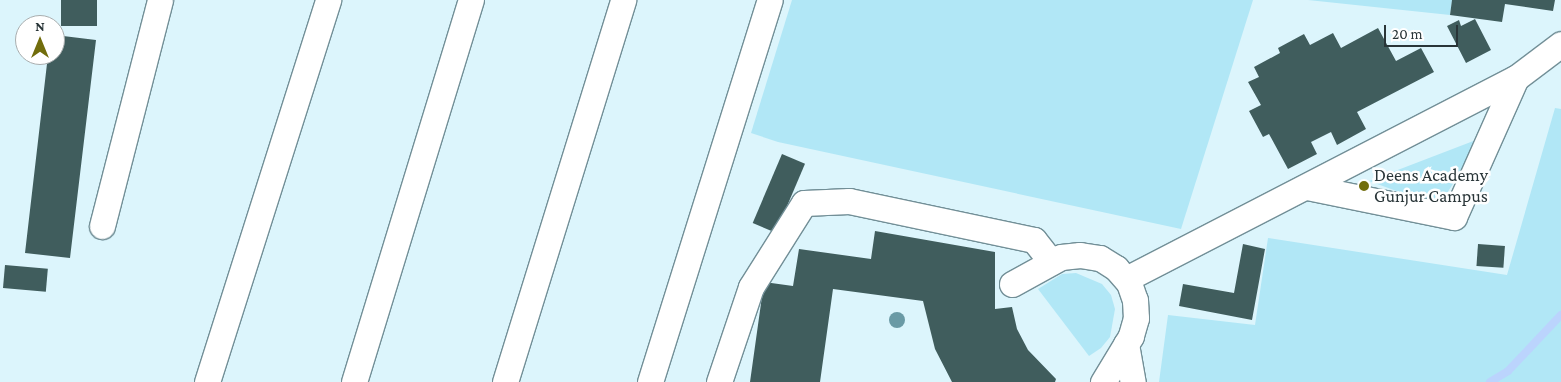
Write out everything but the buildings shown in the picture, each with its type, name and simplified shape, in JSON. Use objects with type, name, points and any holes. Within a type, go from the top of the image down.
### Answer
[{"type":"lane","points":[[102,226],[160,0]]},
{"type":"lane","points":[[207,382],[328,0]]},
{"type":"lane","points":[[354,382],[471,0]]},
{"type":"lane","points":[[505,382],[623,0]]},
{"type":"lane","points":[[650,382],[770,0]]},
{"type":"lane","points":[[1126,279],[1516,78],[1561,44]]},
{"type":"lane","points":[[1307,187],[1454,217],[1516,78]]},
{"type":"lane","points":[[719,382],[751,287],[804,203],[849,201],[1034,240],[1051,262]]},
{"type":"lane","points":[[1012,284],[1051,262],[1080,254],[1100,258],[1116,268],[1126,279],[1135,300],[1136,318],[1126,344],[1104,382]]},
{"type":"lane","points":[[1126,344],[1133,382]]},
{"type":"shaded area","points":[[792,0],[1253,0],[1181,229],[778,142],[751,133]]},
{"type":"shaded area","points":[[1308,0],[1452,0],[1450,15]]},
{"type":"shaded area","points":[[1555,108],[1561,109],[1561,382],[1159,382],[1168,315],[1255,325],[1268,238],[1507,275]]},
{"type":"shaded area","points":[[1476,140],[1479,143],[1442,201],[1435,205],[1369,181]]},
{"type":"shaded area","points":[[1076,273],[1102,284],[1111,295],[1115,309],[1110,337],[1101,348],[1089,356],[1038,289],[1062,274]]},
{"type":"waterway","points":[[1490,382],[1508,371],[1561,315]]},
{"type":"place","name":"Deens Academy Gunjur Campus","points":[[1364,186]]}]
